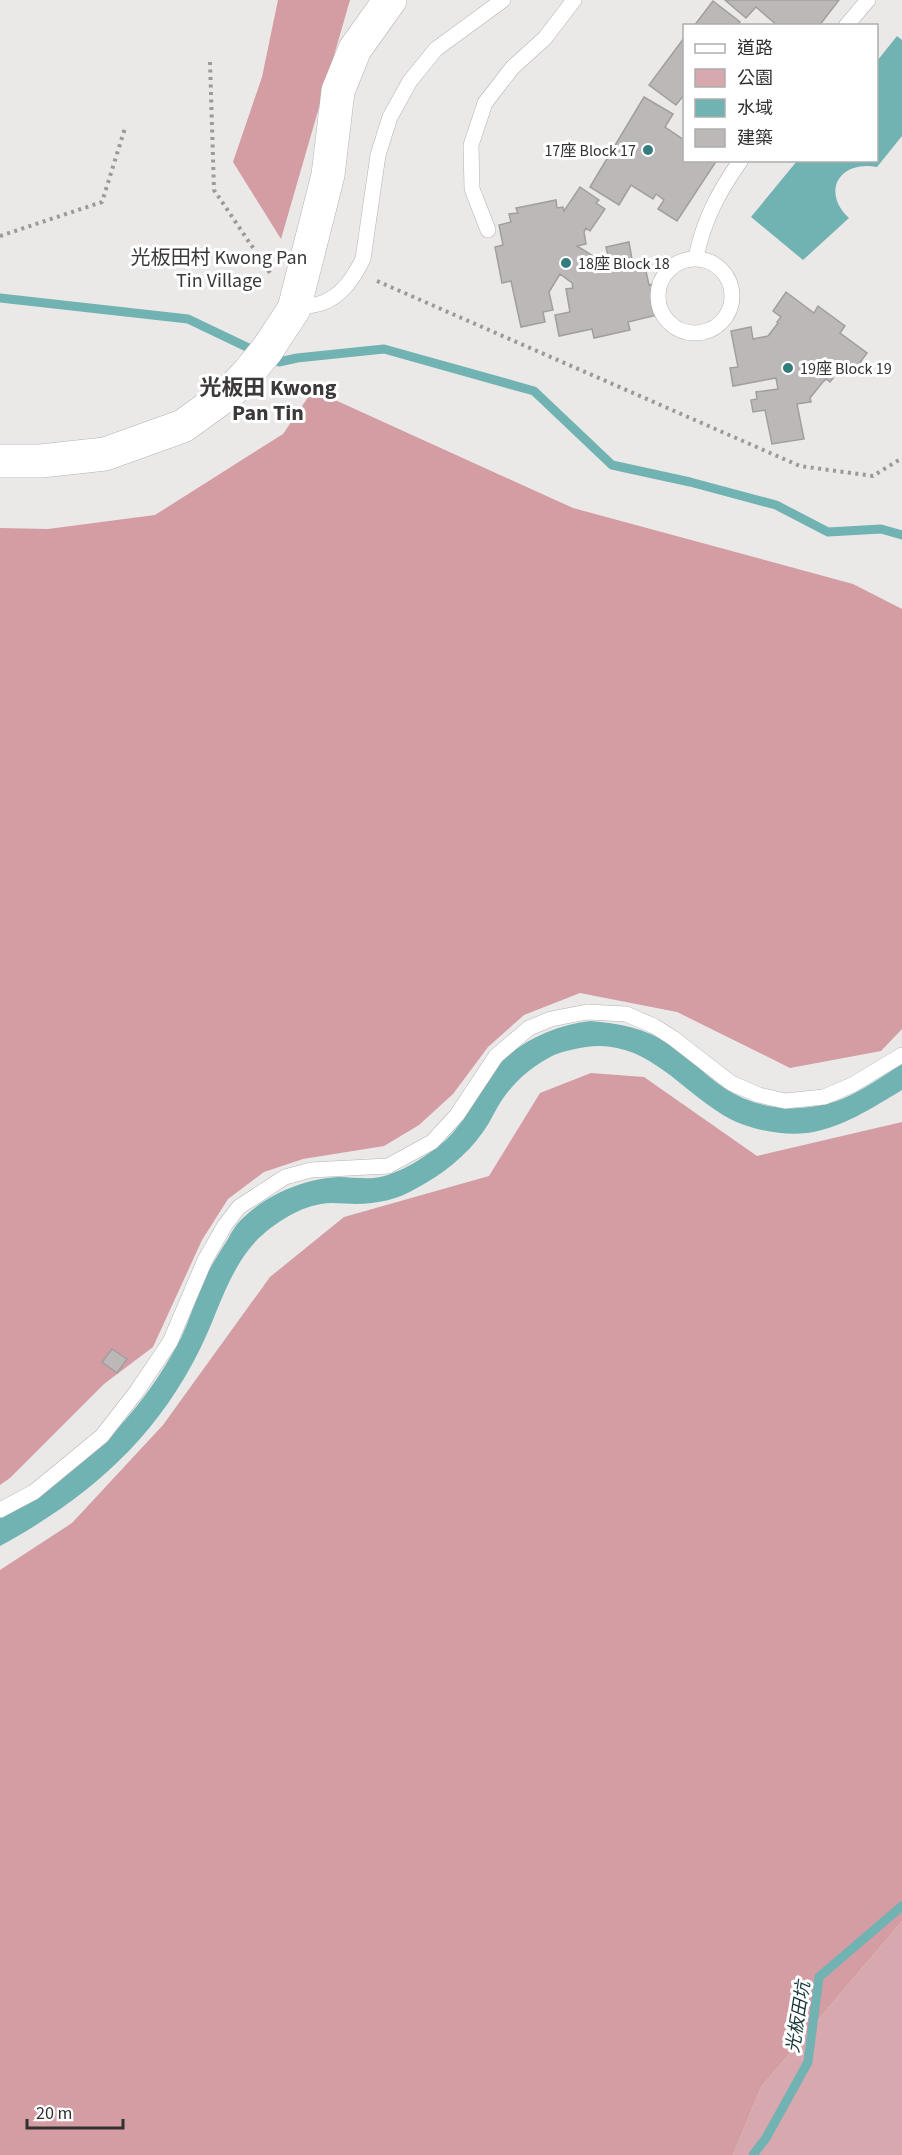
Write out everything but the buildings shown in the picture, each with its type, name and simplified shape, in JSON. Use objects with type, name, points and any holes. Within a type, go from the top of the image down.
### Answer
[{"type":"main road","points":[[0,461],[41,461],[105,454],[183,426],[230,392],[267,350],[294,309],[328,175],[338,91],[355,49],[390,0]]},
{"type":"lane","points":[[294,309],[322,303],[347,286],[357,272],[363,259],[378,155],[390,117],[410,81],[435,48],[503,0]]},
{"type":"lane","points":[[488,230],[472,189],[471,145],[485,103],[512,68],[545,38],[574,0]]},
{"type":"lane","points":[[848,24],[868,0]]},
{"type":"lane","points":[[696,258],[700,239],[714,202],[740,162]]},
{"type":"lane","points":[[696,258],[720,267],[728,278],[732,290],[732,303],[727,315],[718,325],[707,331],[694,333],[670,324],[658,302],[663,276],[683,260],[696,258]]},
{"type":"lane","points":[[0,1510],[34,1492],[102,1436],[170,1342],[205,1260],[225,1225],[239,1207],[285,1177],[311,1170],[388,1166],[432,1142],[457,1115],[496,1056],[529,1028],[551,1019],[587,1012],[626,1014],[654,1026],[673,1038],[731,1083],[759,1095],[785,1101],[824,1097],[852,1085],[902,1055]]},
{"type":"path","points":[[210,62],[214,190],[294,309]]},
{"type":"path","points":[[0,236],[102,202],[125,128]]},
{"type":"path","points":[[357,272],[800,466],[873,476],[902,458]]},
{"type":"green space","points":[[902,1921],[902,2155],[733,2155],[761,2087]]},
{"type":"shaded area","points":[[278,0],[350,0],[281,239],[233,162],[262,77]]},
{"type":"shaded area","points":[[313,390],[573,508],[853,584],[902,609],[902,1029],[881,1051],[790,1068],[677,1012],[580,993],[524,1015],[488,1047],[453,1094],[419,1125],[384,1146],[303,1159],[264,1172],[228,1199],[202,1240],[153,1347],[104,1384],[10,1478],[0,1485],[0,528],[48,529],[155,515],[283,434]]},
{"type":"shaded area","points":[[591,1073],[644,1077],[757,1156],[902,1122],[902,1921],[761,2087],[733,2155],[0,2155],[0,1570],[72,1523],[163,1425],[270,1277],[344,1217],[489,1176],[540,1093]]},
{"type":"water","points":[[897,36],[902,40],[902,136],[877,167],[853,168],[838,180],[836,198],[849,218],[803,260],[751,217],[796,162],[878,162],[878,60]]},
{"type":"water","points":[[590,1021],[621,1025],[660,1038],[723,1087],[751,1101],[766,1105],[796,1108],[827,1104],[873,1083],[902,1064],[902,1090],[832,1127],[807,1133],[786,1133],[753,1128],[732,1120],[706,1104],[659,1068],[626,1050],[607,1046],[586,1047],[552,1056],[532,1069],[509,1090],[486,1128],[469,1149],[427,1183],[403,1195],[380,1202],[325,1203],[303,1209],[278,1223],[256,1241],[238,1265],[200,1349],[182,1382],[140,1439],[90,1487],[62,1508],[0,1546],[0,1517],[56,1483],[81,1463],[105,1442],[146,1394],[181,1338],[210,1269],[235,1227],[250,1212],[273,1196],[311,1181],[338,1177],[374,1178],[393,1173],[412,1164],[453,1133],[492,1073],[512,1052],[549,1031]]},
{"type":"waterway","points":[[0,298],[188,319],[257,352]]},
{"type":"waterway","points":[[270,358],[279,362],[384,349],[534,391],[612,465],[690,482],[776,505],[828,532],[881,529],[902,535]]},
{"type":"waterway","name":"光板田坑","points":[[753,2155],[766,2138],[808,2062],[819,1977],[902,1906]]},
{"type":"place","name":"17座 Block 17","points":[[648,150]]},
{"type":"place","name":"18座 Block 18","points":[[566,263]]},
{"type":"place","name":"19座 Block 19","points":[[788,368]]},
{"type":"district","name":"光板田村 Kwong Pan Tin Village","points":[[219,268]]},
{"type":"district","name":"光板田 Kwong Pan Tin","points":[[268,400]]}]
